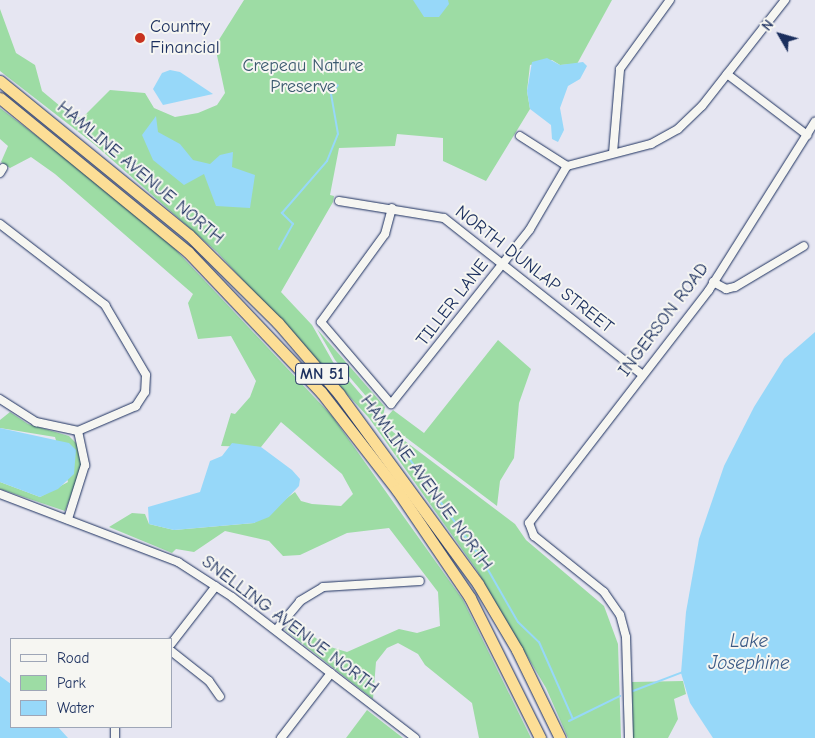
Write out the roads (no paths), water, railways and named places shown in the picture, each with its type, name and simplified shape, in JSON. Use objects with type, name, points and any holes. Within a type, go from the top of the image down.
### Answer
[{"type":"highway","name":"HAMLINE AVENUE NORTH","points":[[0,81],[189,235],[278,323],[339,394],[478,584],[517,650],[560,738]]},
{"type":"highway","name":"HAMLINE AVENUE NORTH","points":[[0,98],[188,252],[316,386],[397,490],[470,598],[540,738]]},
{"type":"street","points":[[613,153],[620,69],[670,0]]},
{"type":"street","points":[[520,136],[567,166],[651,144],[678,129],[727,74],[785,0]]},
{"type":"street","points":[[727,74],[810,129],[815,137]]},
{"type":"street","name":"INGERSON ROAD","points":[[629,738],[626,637],[620,615],[604,592],[529,528],[532,518],[713,282],[810,129]]},
{"type":"street","name":"TILLER LANE","points":[[391,404],[544,210],[567,166]]},
{"type":"street","name":"NORTH DUNLAP STREET","points":[[339,201],[392,208],[444,218],[643,374]]},
{"type":"street","name":"HAMLINE AVENUE NORTH","points":[[391,404],[321,322],[386,234],[392,208]]},
{"type":"street","points":[[0,224],[105,305],[146,375],[145,392],[136,406],[78,431],[36,422],[0,399]]},
{"type":"street","points":[[713,282],[726,289],[734,287],[804,246]]},
{"type":"street","points":[[68,519],[85,465],[78,431]]},
{"type":"street","name":"SNELLING AVENUE NORTH","points":[[0,494],[144,546],[216,586],[415,738]]},
{"type":"street","points":[[276,630],[300,601],[324,587],[420,581]]},
{"type":"street","points":[[172,643],[216,586]]},
{"type":"street","points":[[172,652],[209,681],[220,697]]},
{"type":"street","points":[[281,738],[331,673]]},
{"type":"water","points":[[413,0],[448,0],[449,4],[439,17],[424,17]]},
{"type":"water","points":[[547,58],[560,65],[583,62],[587,66],[580,79],[568,86],[560,108],[564,130],[558,142],[552,139],[551,125],[530,109],[527,91],[532,62]]},
{"type":"water","points":[[170,70],[180,72],[213,94],[163,105],[153,89],[162,73]]},
{"type":"water","points":[[156,116],[158,132],[180,144],[193,160],[210,164],[220,155],[233,152],[232,167],[255,175],[250,208],[216,206],[204,174],[184,185],[153,160],[142,135]]},
{"type":"water","name":"Lake Josephine","points":[[815,332],[815,738],[713,738],[690,703],[681,673],[686,612],[699,539],[724,466],[754,407],[784,359]]},
{"type":"water","points":[[0,428],[69,443],[76,450],[74,474],[58,489],[40,497],[0,482]]},
{"type":"water","points":[[232,443],[261,447],[292,470],[300,479],[299,486],[269,517],[254,523],[174,530],[149,524],[148,507],[200,492],[210,461],[222,456]]},
{"type":"water","points":[[0,676],[10,683],[10,728],[59,728],[68,738],[0,738]]},
{"type":"waterway","points":[[279,249],[293,224],[282,213],[327,161],[338,134],[331,94],[338,85]]},
{"type":"waterway","points":[[403,450],[483,561],[518,622],[539,642],[573,719]]},
{"type":"waterway","points":[[633,691],[683,672]]},
{"type":"waterway","points":[[569,721],[620,696]]},
{"type":"place","name":"Country Financial","points":[[140,38]]},
{"type":"park label","name":"Crepeau Nature Preserve","points":[[303,77]]}]
